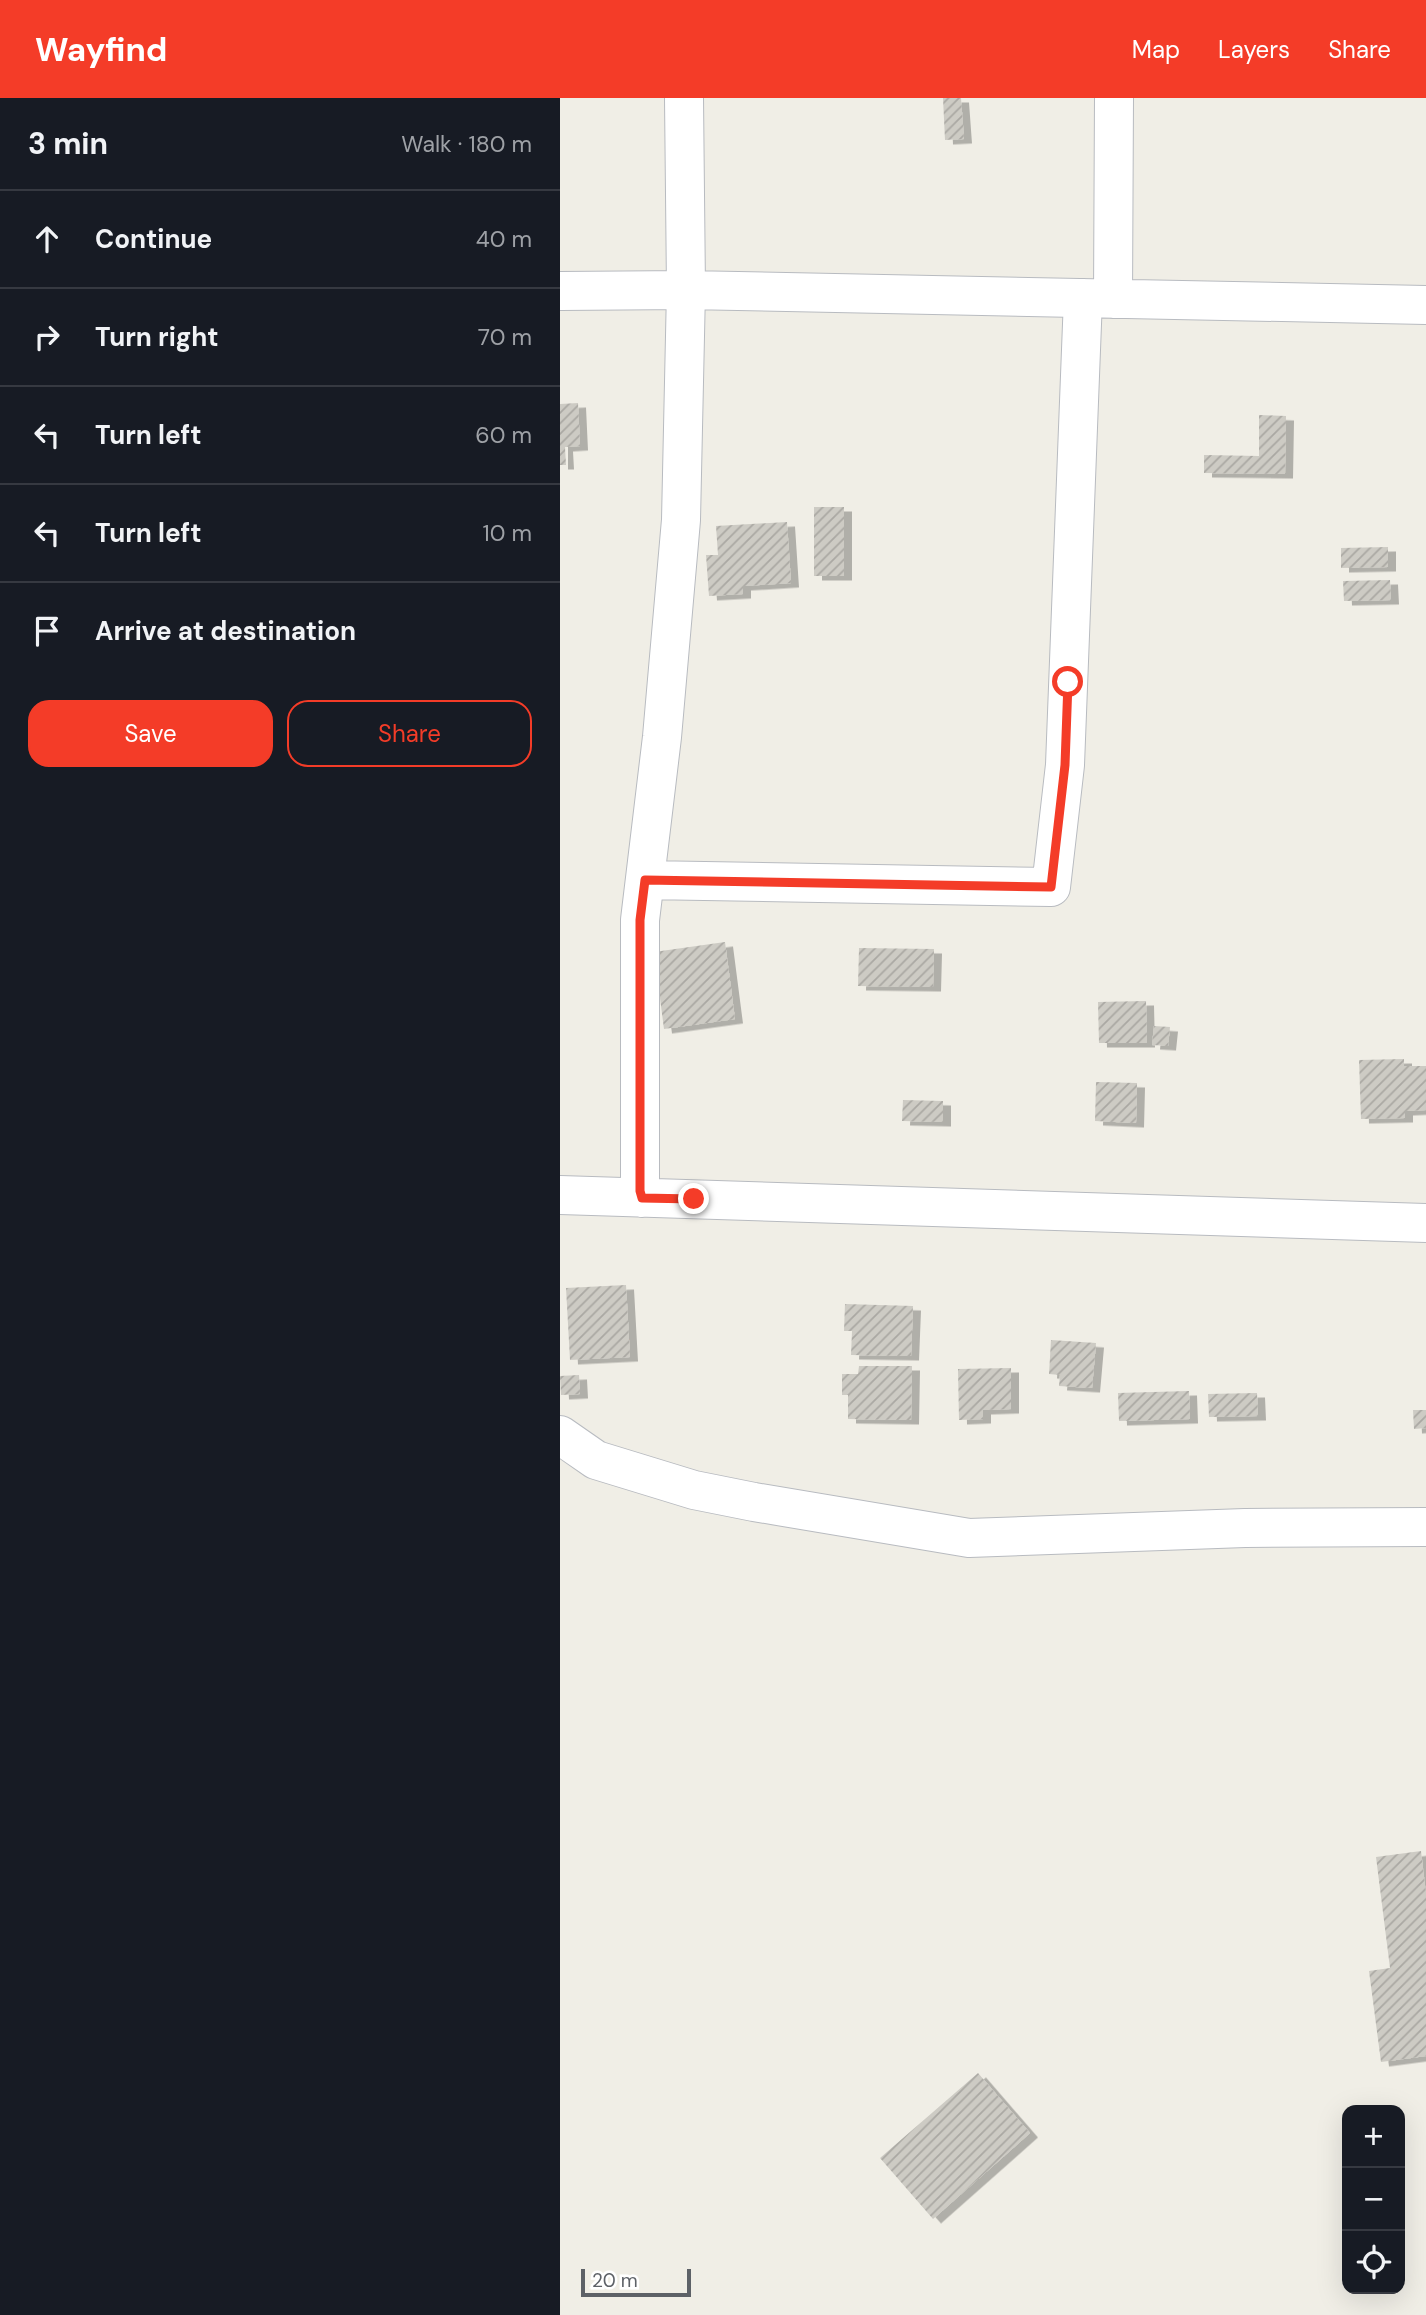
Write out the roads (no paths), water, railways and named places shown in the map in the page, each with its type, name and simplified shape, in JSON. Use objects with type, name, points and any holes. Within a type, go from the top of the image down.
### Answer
[{"type":"street","points":[[642,1198],[640,920],[662,737],[681,520],[686,290],[684,98]]},
{"type":"street","points":[[645,880],[1051,887],[1065,765],[1114,98]]},
{"type":"street","points":[[560,291],[686,290],[1426,305]]},
{"type":"street","points":[[560,1195],[1426,1223]]},
{"type":"street","points":[[560,1435],[596,1460],[694,1490],[754,1503],[969,1538],[1245,1528],[1426,1527]]}]
